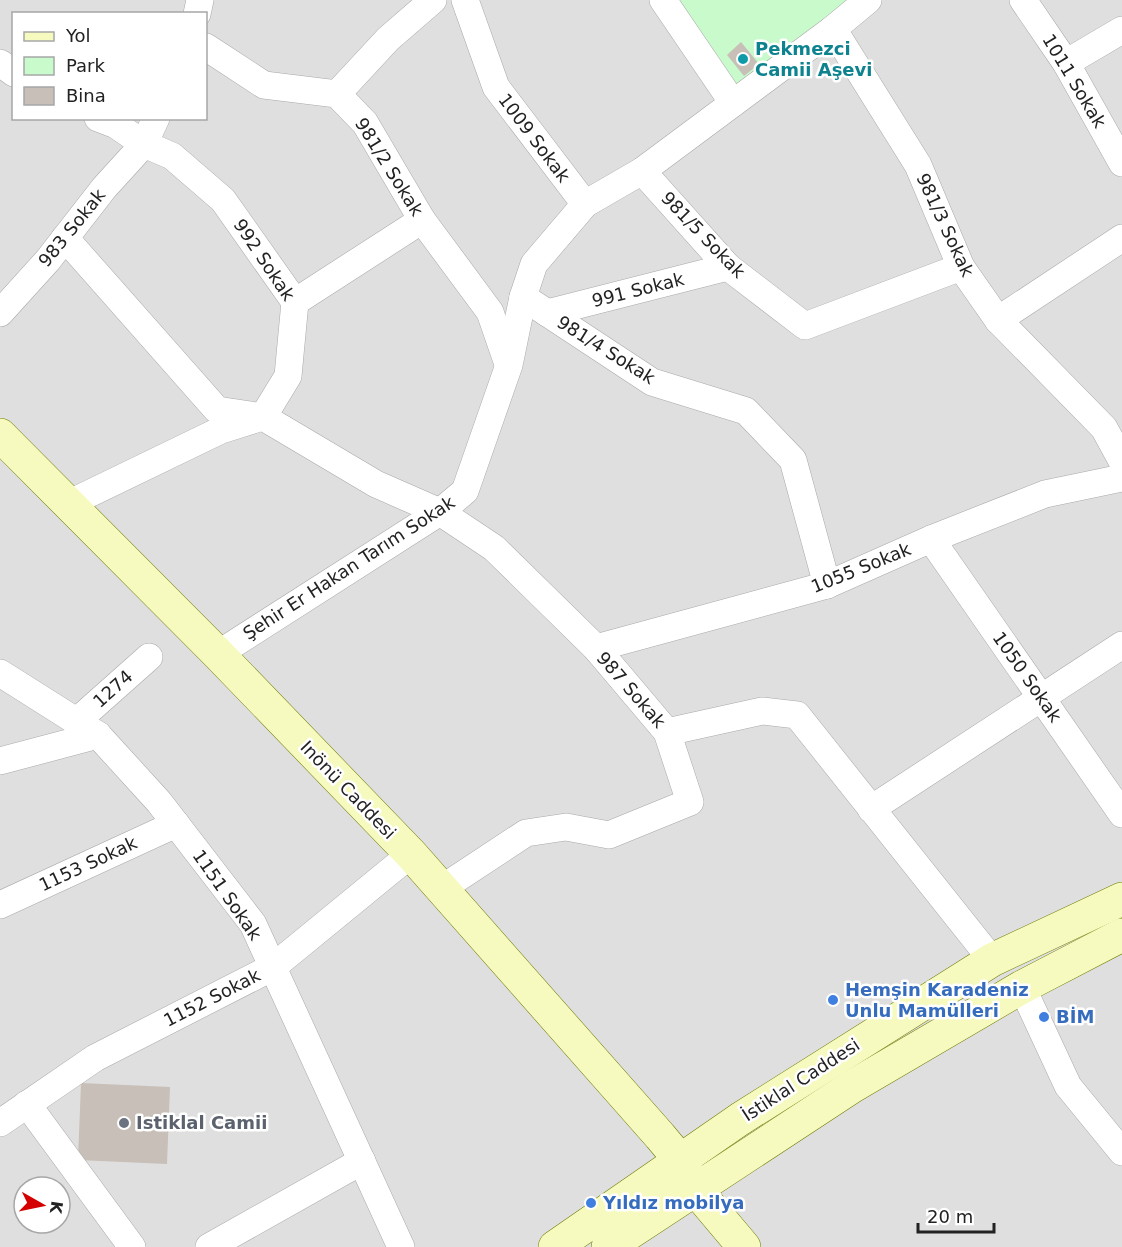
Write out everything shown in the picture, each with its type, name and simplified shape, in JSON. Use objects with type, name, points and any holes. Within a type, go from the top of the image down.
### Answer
[{"type":"main road","name":"Inönü Caddesi","points":[[0,435],[218,654],[411,854],[680,1160],[696,1190],[744,1247]]},
{"type":"main road","name":"İstiklal Caddesi","points":[[555,1247],[740,1119],[992,960],[1122,899]]},
{"type":"main road","name":"İstiklal Caddesi","points":[[608,1247],[838,1095],[1022,987],[1122,935]]},
{"type":"street","points":[[207,48],[264,85],[337,94],[388,39],[433,0]]},
{"type":"street","name":"1009 Sokak","points":[[465,0],[496,87],[585,204]]},
{"type":"street","points":[[663,0],[733,103]]},
{"type":"street","name":"Şehir Er Hakan Tarım Sokak","points":[[218,654],[440,512],[465,491],[509,365],[523,297],[534,264],[585,204],[642,171],[833,29],[868,0]]},
{"type":"street","name":"1011 Sokak","points":[[1023,0],[1066,63],[1122,163]]},
{"type":"street","name":"981/3 Sokak","points":[[833,29],[918,165],[961,267],[998,320],[1104,428],[1122,461]]},
{"type":"street","points":[[1066,63],[1122,30]]},
{"type":"street","name":"981/2 Sokak","points":[[337,94],[364,123],[422,220],[490,312],[509,365]]},
{"type":"street","name":"992 Sokak","points":[[103,120],[116,125],[144,144],[172,156],[223,200],[295,302],[288,376],[263,417]]},
{"type":"street","points":[[144,144],[155,120]]},
{"type":"street","name":"983 Sokak","points":[[0,313],[65,238],[104,188],[144,144]]},
{"type":"street","name":"981/5 Sokak","points":[[642,171],[728,267],[805,326],[961,267]]},
{"type":"street","points":[[295,302],[422,220]]},
{"type":"street","points":[[65,238],[217,410],[263,417]]},
{"type":"street","points":[[998,320],[1122,238]]},
{"type":"street","name":"991 Sokak","points":[[547,313],[728,267]]},
{"type":"street","name":"981/4 Sokak","points":[[523,297],[652,382],[746,411],[793,460],[827,585]]},
{"type":"street","points":[[68,504],[221,430],[263,417]]},
{"type":"street","name":"987 Sokak","points":[[263,417],[376,484],[440,512],[494,548],[596,648],[667,732],[762,711],[797,715],[992,960]]},
{"type":"street","name":"1055 Sokak","points":[[596,648],[827,585],[931,539],[1045,494],[1122,478]]},
{"type":"street","name":"1050 Sokak","points":[[931,539],[1122,814]]},
{"type":"street","points":[[872,809],[1122,645]]},
{"type":"street","name":"1274","points":[[88,728],[149,657]]},
{"type":"street","name":"1151 Sokak","points":[[0,673],[88,728],[159,801],[253,924],[401,1247]]},
{"type":"street","points":[[0,761],[88,728]]},
{"type":"street","points":[[441,890],[526,833],[566,827],[609,835],[690,802],[667,732]]},
{"type":"street","name":"1153 Sokak","points":[[0,905],[176,824]]},
{"type":"street","name":"1152 Sokak","points":[[0,1123],[95,1058],[273,967],[411,854]]},
{"type":"street","points":[[1022,987],[1068,1086],[1122,1152]]},
{"type":"street","points":[[27,1104],[132,1247]]},
{"type":"street","points":[[209,1247],[362,1161]]},
{"type":"shaded area","points":[[0,0],[1122,0],[1122,1247],[0,1247]]},
{"type":"green space","points":[[663,0],[868,0],[733,103]]},
{"type":"building","name":"Pekmezci Camii Aşevi","points":[[741,42],[759,64],[744,76],[727,55]]},
{"type":"building","name":"Istiklal Camii","points":[[81,1083],[170,1087],[167,1164],[78,1160]]},
{"type":"place","name":"Pekmezci Camii Aşevi","points":[[743,59]]},
{"type":"place","name":"Hemşin Karadeniz Unlu Mamülleri","points":[[833,1000]]},
{"type":"place","name":"BİM","points":[[1044,1017]]},
{"type":"place","name":"Istiklal Camii","points":[[124,1123]]},
{"type":"place","name":"Yıldız mobilya","points":[[591,1203]]}]
